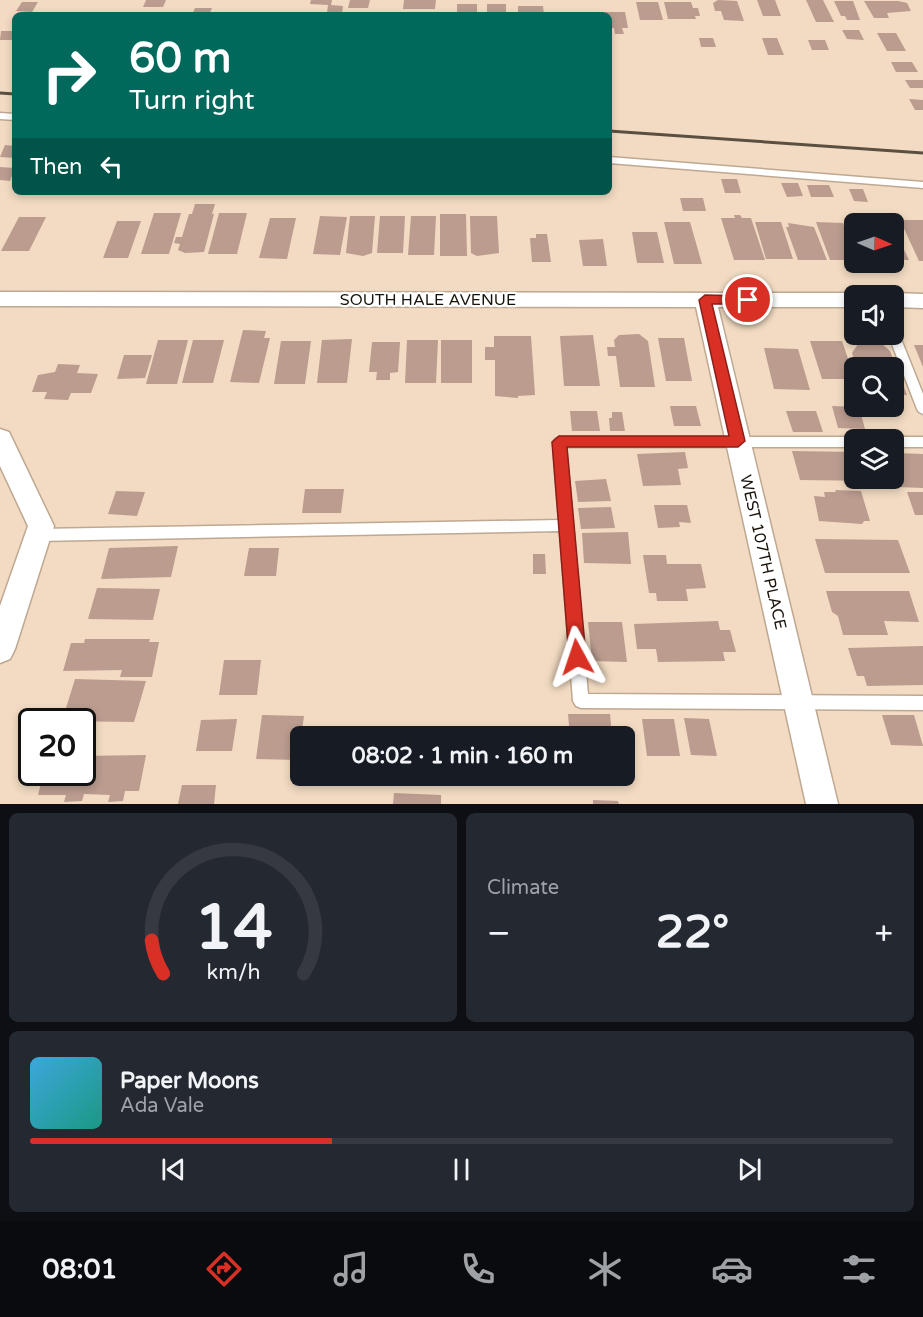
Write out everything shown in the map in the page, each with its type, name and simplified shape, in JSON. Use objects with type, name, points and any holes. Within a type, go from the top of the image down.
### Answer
[{"type":"street","name":"SOUTH HALE AVENUE","points":[[0,299],[844,300]]},
{"type":"street","name":"WEST 107TH PLACE","points":[[705,300],[822,804]]},
{"type":"street","points":[[904,300],[923,301]]},
{"type":"street","points":[[0,439],[41,526],[0,649]]},
{"type":"lane","points":[[612,160],[923,184]]},
{"type":"lane","points":[[897,345],[923,409]]},
{"type":"lane","points":[[844,442],[559,442],[581,701],[923,703]]},
{"type":"lane","points":[[904,442],[923,442]]},
{"type":"lane","points":[[38,535],[566,525]]},
{"type":"building","points":[[146,0],[166,0],[163,7],[143,7]]},
{"type":"building","points":[[311,0],[332,0],[331,5],[343,6],[342,12],[327,12],[328,5],[310,4]]},
{"type":"building","points":[[350,0],[370,0],[368,8],[348,8]]},
{"type":"building","points":[[404,0],[436,0],[435,9],[403,9]]},
{"type":"building","points":[[718,0],[737,1],[744,21],[724,20],[721,11],[715,11],[713,3]]},
{"type":"building","points":[[757,0],[775,0],[781,16],[763,16]]},
{"type":"building","points":[[806,0],[823,0],[834,22],[816,22]]},
{"type":"building","points":[[834,1],[853,1],[860,20],[847,20],[845,16],[841,16]]},
{"type":"building","points":[[864,1],[898,1],[907,3],[911,11],[887,13],[889,18],[874,18]]},
{"type":"building","points":[[22,2],[38,2],[32,12],[16,11]]},
{"type":"building","points":[[636,2],[658,2],[663,20],[640,20]]},
{"type":"building","points":[[664,2],[691,2],[693,8],[698,8],[700,16],[695,16],[696,19],[668,19]]},
{"type":"building","points":[[457,4],[477,4],[477,12],[457,12]]},
{"type":"building","points":[[487,4],[506,4],[506,12],[487,12]]},
{"type":"building","points":[[518,6],[543,6],[544,12],[518,12]]},
{"type":"building","points":[[195,8],[212,8],[210,12],[193,12]]},
{"type":"building","points":[[612,12],[625,12],[628,28],[622,28],[624,34],[615,34],[612,28]]},
{"type":"building","points":[[842,30],[859,30],[864,40],[847,39]]},
{"type":"building","points":[[1,31],[12,31],[12,40],[0,40]]},
{"type":"building","points":[[877,33],[896,33],[906,51],[887,51]]},
{"type":"building","points":[[699,38],[713,38],[716,47],[701,47]]},
{"type":"building","points":[[762,38],[777,38],[784,55],[768,55]]},
{"type":"building","points":[[808,40],[825,40],[829,50],[812,50]]},
{"type":"building","points":[[891,62],[912,62],[918,72],[896,72]]},
{"type":"building","points":[[905,80],[923,80],[923,88],[910,88]]},
{"type":"building","points":[[909,99],[923,100],[923,110],[915,110]]},
{"type":"building","points":[[5,145],[12,146],[12,158],[0,157]]},
{"type":"building","points":[[0,167],[12,168],[10,181],[0,180]]},
{"type":"building","points":[[721,179],[737,179],[741,193],[725,193]]},
{"type":"building","points":[[781,183],[798,183],[803,196],[787,197]]},
{"type":"building","points":[[807,185],[829,185],[834,197],[811,197]]},
{"type":"building","points":[[849,189],[863,189],[868,202],[854,201]]},
{"type":"building","points":[[680,198],[703,198],[706,211],[683,211]]},
{"type":"building","points":[[195,204],[215,204],[212,214],[214,214],[204,252],[185,253],[178,250],[180,244],[174,243],[176,237],[182,237],[189,214],[192,214]]},
{"type":"building","points":[[154,213],[181,213],[169,254],[141,254]]},
{"type":"building","points":[[219,213],[247,213],[237,254],[208,254]]},
{"type":"building","points":[[440,214],[466,214],[467,256],[440,256]]},
{"type":"building","points":[[734,215],[751,218],[765,260],[734,260],[721,218],[735,218]]},
{"type":"building","points":[[320,216],[347,217],[340,255],[313,254]]},
{"type":"building","points":[[350,216],[375,216],[372,253],[363,256],[346,253]]},
{"type":"building","points":[[380,216],[405,216],[403,253],[377,253]]},
{"type":"building","points":[[411,216],[436,216],[434,255],[408,255]]},
{"type":"building","points":[[470,216],[497,216],[499,253],[477,256],[471,253]]},
{"type":"building","points":[[19,217],[46,217],[29,251],[1,251]]},
{"type":"building","points":[[270,218],[296,218],[287,259],[259,258]]},
{"type":"building","points":[[904,220],[923,220],[923,261],[919,261],[904,229]]},
{"type":"building","points":[[117,221],[141,221],[128,258],[103,258]]},
{"type":"building","points":[[664,222],[690,222],[702,264],[674,264]]},
{"type":"building","points":[[755,222],[781,222],[793,259],[766,259]]},
{"type":"building","points":[[816,222],[843,223],[844,226],[844,260],[830,260]]},
{"type":"building","points":[[788,223],[814,227],[827,260],[798,260],[786,227],[789,227]]},
{"type":"building","points":[[632,232],[657,232],[664,263],[637,263]]},
{"type":"building","points":[[536,234],[547,234],[551,262],[532,262],[530,238],[536,238]]},
{"type":"building","points":[[603,239],[607,266],[583,266],[579,240]]},
{"type":"building","points":[[904,250],[909,260],[904,260]]},
{"type":"building","points":[[243,330],[266,331],[264,338],[270,338],[259,383],[230,382]]},
{"type":"building","points":[[639,334],[648,341],[655,387],[620,387],[616,356],[608,356],[607,347],[615,347],[614,340],[619,335]]},
{"type":"building","points":[[593,335],[600,386],[564,386],[560,336]]},
{"type":"building","points":[[494,336],[531,336],[535,395],[518,396],[518,398],[495,396],[495,360],[485,360],[485,347],[494,347]]},
{"type":"building","points":[[658,338],[684,338],[692,381],[666,381]]},
{"type":"building","points":[[352,339],[347,383],[317,383],[322,340]]},
{"type":"building","points":[[158,340],[188,340],[177,384],[146,384]]},
{"type":"building","points":[[193,340],[224,340],[213,383],[182,383]]},
{"type":"building","points":[[407,340],[438,340],[436,383],[405,383]]},
{"type":"building","points":[[441,340],[472,340],[472,383],[441,383]]},
{"type":"building","points":[[281,341],[311,341],[305,384],[274,384]]},
{"type":"building","points":[[810,341],[842,341],[847,357],[844,357],[844,379],[822,379]]},
{"type":"building","points":[[372,342],[400,342],[398,372],[390,373],[390,380],[376,380],[377,372],[369,372]]},
{"type":"building","points":[[857,345],[883,345],[892,357],[853,357],[852,353]]},
{"type":"building","points":[[914,345],[923,345],[923,367]]},
{"type":"building","points":[[764,348],[798,349],[810,390],[774,389]]},
{"type":"building","points":[[124,355],[152,355],[145,378],[117,379]]},
{"type":"building","points":[[58,364],[80,365],[77,373],[98,374],[91,393],[71,393],[68,400],[44,399],[47,392],[32,392],[38,375],[55,372]]},
{"type":"building","points":[[670,406],[696,406],[701,426],[674,426]]},
{"type":"building","points":[[832,406],[844,406],[844,417],[862,417],[865,429],[838,428]]},
{"type":"building","points":[[570,411],[597,411],[600,431],[572,431]]},
{"type":"building","points":[[786,411],[816,411],[823,432],[793,432]]},
{"type":"building","points":[[612,412],[622,412],[625,431],[610,431],[609,418],[612,418]]},
{"type":"building","points":[[792,451],[844,452],[844,481],[800,480]]},
{"type":"building","points":[[685,452],[688,468],[678,469],[681,485],[643,486],[637,454]]},
{"type":"building","points":[[904,453],[923,454],[923,488],[904,487]]},
{"type":"building","points":[[606,479],[611,501],[578,502],[575,481]]},
{"type":"building","points":[[305,489],[344,489],[341,513],[302,513]]},
{"type":"building","points":[[835,490],[861,491],[870,521],[864,521],[862,524],[819,521],[814,496],[825,497],[824,492],[836,492]]},
{"type":"building","points":[[116,491],[145,492],[137,516],[108,514]]},
{"type":"building","points":[[907,492],[923,492],[923,515],[915,515]]},
{"type":"building","points":[[654,505],[687,505],[691,523],[679,522],[680,527],[658,528]]},
{"type":"building","points":[[611,507],[615,528],[581,529],[578,508]]},
{"type":"building","points":[[628,532],[631,564],[584,563],[582,533]]},
{"type":"building","points":[[815,539],[898,540],[910,573],[825,573]]},
{"type":"building","points":[[178,546],[171,577],[101,579],[109,548]]},
{"type":"building","points":[[249,548],[279,548],[276,576],[244,576]]},
{"type":"building","points":[[533,554],[545,554],[546,574],[533,574]]},
{"type":"building","points":[[643,555],[666,555],[667,564],[701,564],[706,588],[686,589],[688,601],[657,601],[656,593],[649,593]]},
{"type":"building","points":[[97,588],[160,589],[153,620],[88,619]]},
{"type":"building","points":[[826,591],[909,591],[919,622],[884,621],[888,635],[843,635],[838,616],[832,612]]},
{"type":"building","points":[[718,621],[720,630],[730,630],[736,652],[723,652],[725,661],[658,662],[656,649],[637,649],[634,624]]},
{"type":"building","points":[[588,622],[622,622],[627,662],[592,661]]},
{"type":"building","points":[[85,639],[150,639],[149,642],[159,642],[152,677],[120,677],[122,670],[63,671],[71,643],[84,643]]},
{"type":"building","points":[[923,646],[923,685],[867,686],[864,676],[857,676],[848,648]]},
{"type":"building","points":[[224,660],[261,660],[257,695],[219,695]]},
{"type":"building","points":[[75,679],[146,681],[134,722],[96,721],[96,708],[66,708]]},
{"type":"building","points":[[568,714],[610,714],[611,726],[569,726]]},
{"type":"building","points":[[262,715],[304,716],[303,726],[290,726],[290,760],[256,759]]},
{"type":"building","points":[[882,715],[914,715],[923,746],[891,745]]},
{"type":"building","points":[[684,718],[709,719],[717,756],[691,755]]},
{"type":"building","points":[[237,719],[232,751],[196,751],[201,720]]},
{"type":"building","points":[[642,719],[674,719],[680,756],[647,756]]},
{"type":"building","points":[[146,755],[139,791],[125,791],[123,801],[108,802],[110,795],[84,794],[82,801],[64,802],[66,795],[38,795],[40,786],[96,786],[96,756]]},
{"type":"building","points":[[182,785],[216,785],[214,804],[178,804]]},
{"type":"building","points":[[394,793],[441,795],[441,804],[393,804]]},
{"type":"building","points":[[593,800],[618,801],[619,804],[593,804]]},
{"type":"railway","points":[[0,93],[12,94]]},
{"type":"railway","points":[[612,131],[923,153]]},
{"type":"route","points":[[577,657],[559,442],[738,441],[705,300],[748,300]]}]
